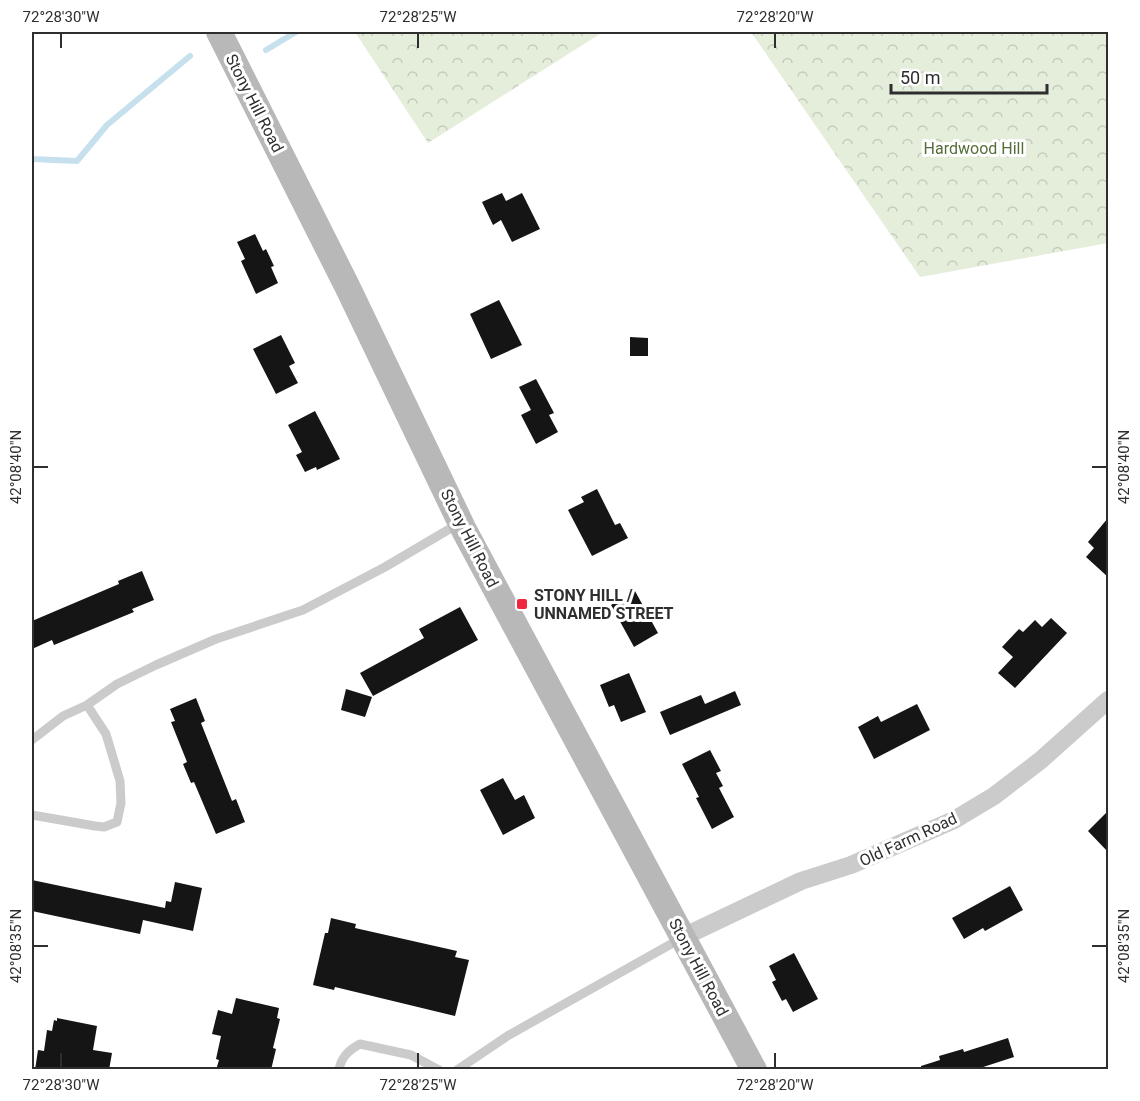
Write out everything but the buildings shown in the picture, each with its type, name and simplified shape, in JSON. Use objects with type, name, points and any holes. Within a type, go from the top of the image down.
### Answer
[{"type":"main road","name":"Stony Hill Road","points":[[219,32],[347,286],[461,522],[754,1070]]},
{"type":"street","name":"Old Farm Road","points":[[683,937],[801,881],[851,866],[954,820],[994,796],[1041,760],[1108,700]]},
{"type":"lane","points":[[32,740],[63,716],[87,705],[117,684],[216,639],[303,610],[385,567],[461,522]]},
{"type":"lane","points":[[32,815],[104,827],[117,822],[122,803],[120,781],[105,734],[87,705]]},
{"type":"lane","points":[[457,1070],[509,1035],[683,937]]},
{"type":"lane","points":[[339,1070],[340,1063],[348,1051],[360,1044],[411,1055],[439,1070]]},
{"type":"green space","points":[[355,32],[603,32],[428,143]]},
{"type":"green space","name":"Hardwood Hill","points":[[751,32],[1108,32],[1108,243],[920,277]]},
{"type":"waterway","points":[[266,50],[296,32]]},
{"type":"waterway","points":[[32,159],[77,161],[107,125],[190,56]]},
{"type":"place","name":"STONY HILL / UNNAMED STREET","points":[[522,604]]}]
